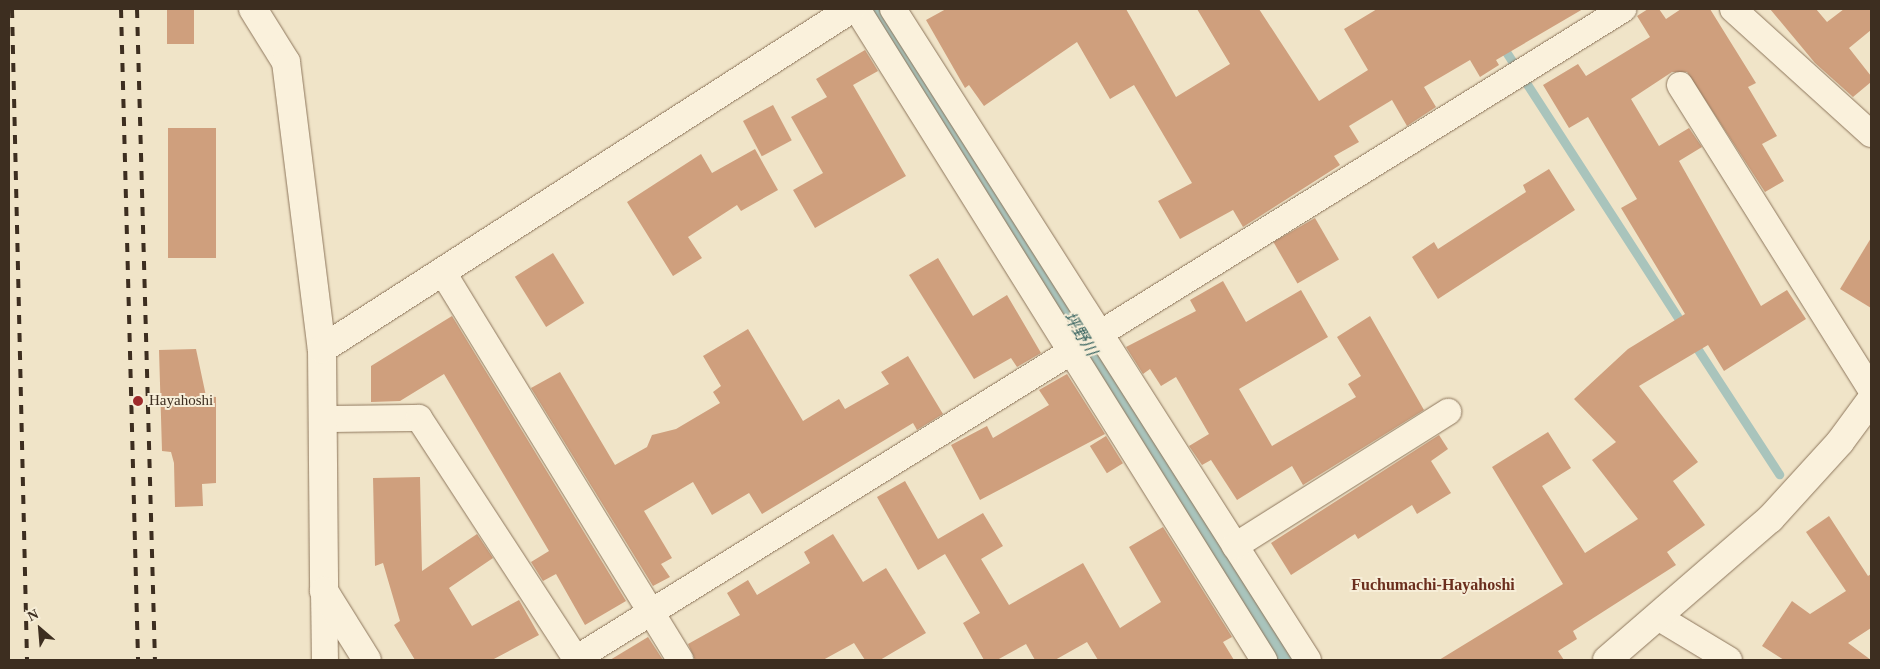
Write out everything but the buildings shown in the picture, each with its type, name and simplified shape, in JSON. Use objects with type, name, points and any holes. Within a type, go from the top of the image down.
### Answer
[{"type":"street","points":[[253,9],[286,62],[322,349],[325,660]]},
{"type":"street","points":[[322,349],[851,9]]},
{"type":"street","points":[[857,9],[1068,350],[1264,660]]},
{"type":"street","points":[[893,9],[1308,660]]},
{"type":"street","points":[[324,419],[419,418],[576,660],[1068,350],[1623,9]]},
{"type":"street","points":[[1733,9],[1871,134]]},
{"type":"street","points":[[1680,85],[1871,389]]},
{"type":"street","points":[[442,271],[680,660]]},
{"type":"street","points":[[1607,660],[1770,518],[1840,442],[1871,400]]},
{"type":"street","points":[[1235,546],[1448,412]]},
{"type":"street","points":[[324,591],[367,660]]},
{"type":"street","points":[[1658,617],[1729,660]]},
{"type":"waterway","name":"坪野川","points":[[875,9],[1285,660]]},
{"type":"waterway","points":[[1501,44],[1684,327]]},
{"type":"waterway","points":[[1693,342],[1779,474]]},
{"type":"railway","points":[[12,9],[27,660]]},
{"type":"railway","points":[[121,9],[138,660]]},
{"type":"railway","points":[[137,9],[155,660]]},
{"type":"place","name":"Hayahoshi","points":[[138,401]]},
{"type":"district","name":"Fuchumachi-Hayahoshi","points":[[1433,585]]}]
